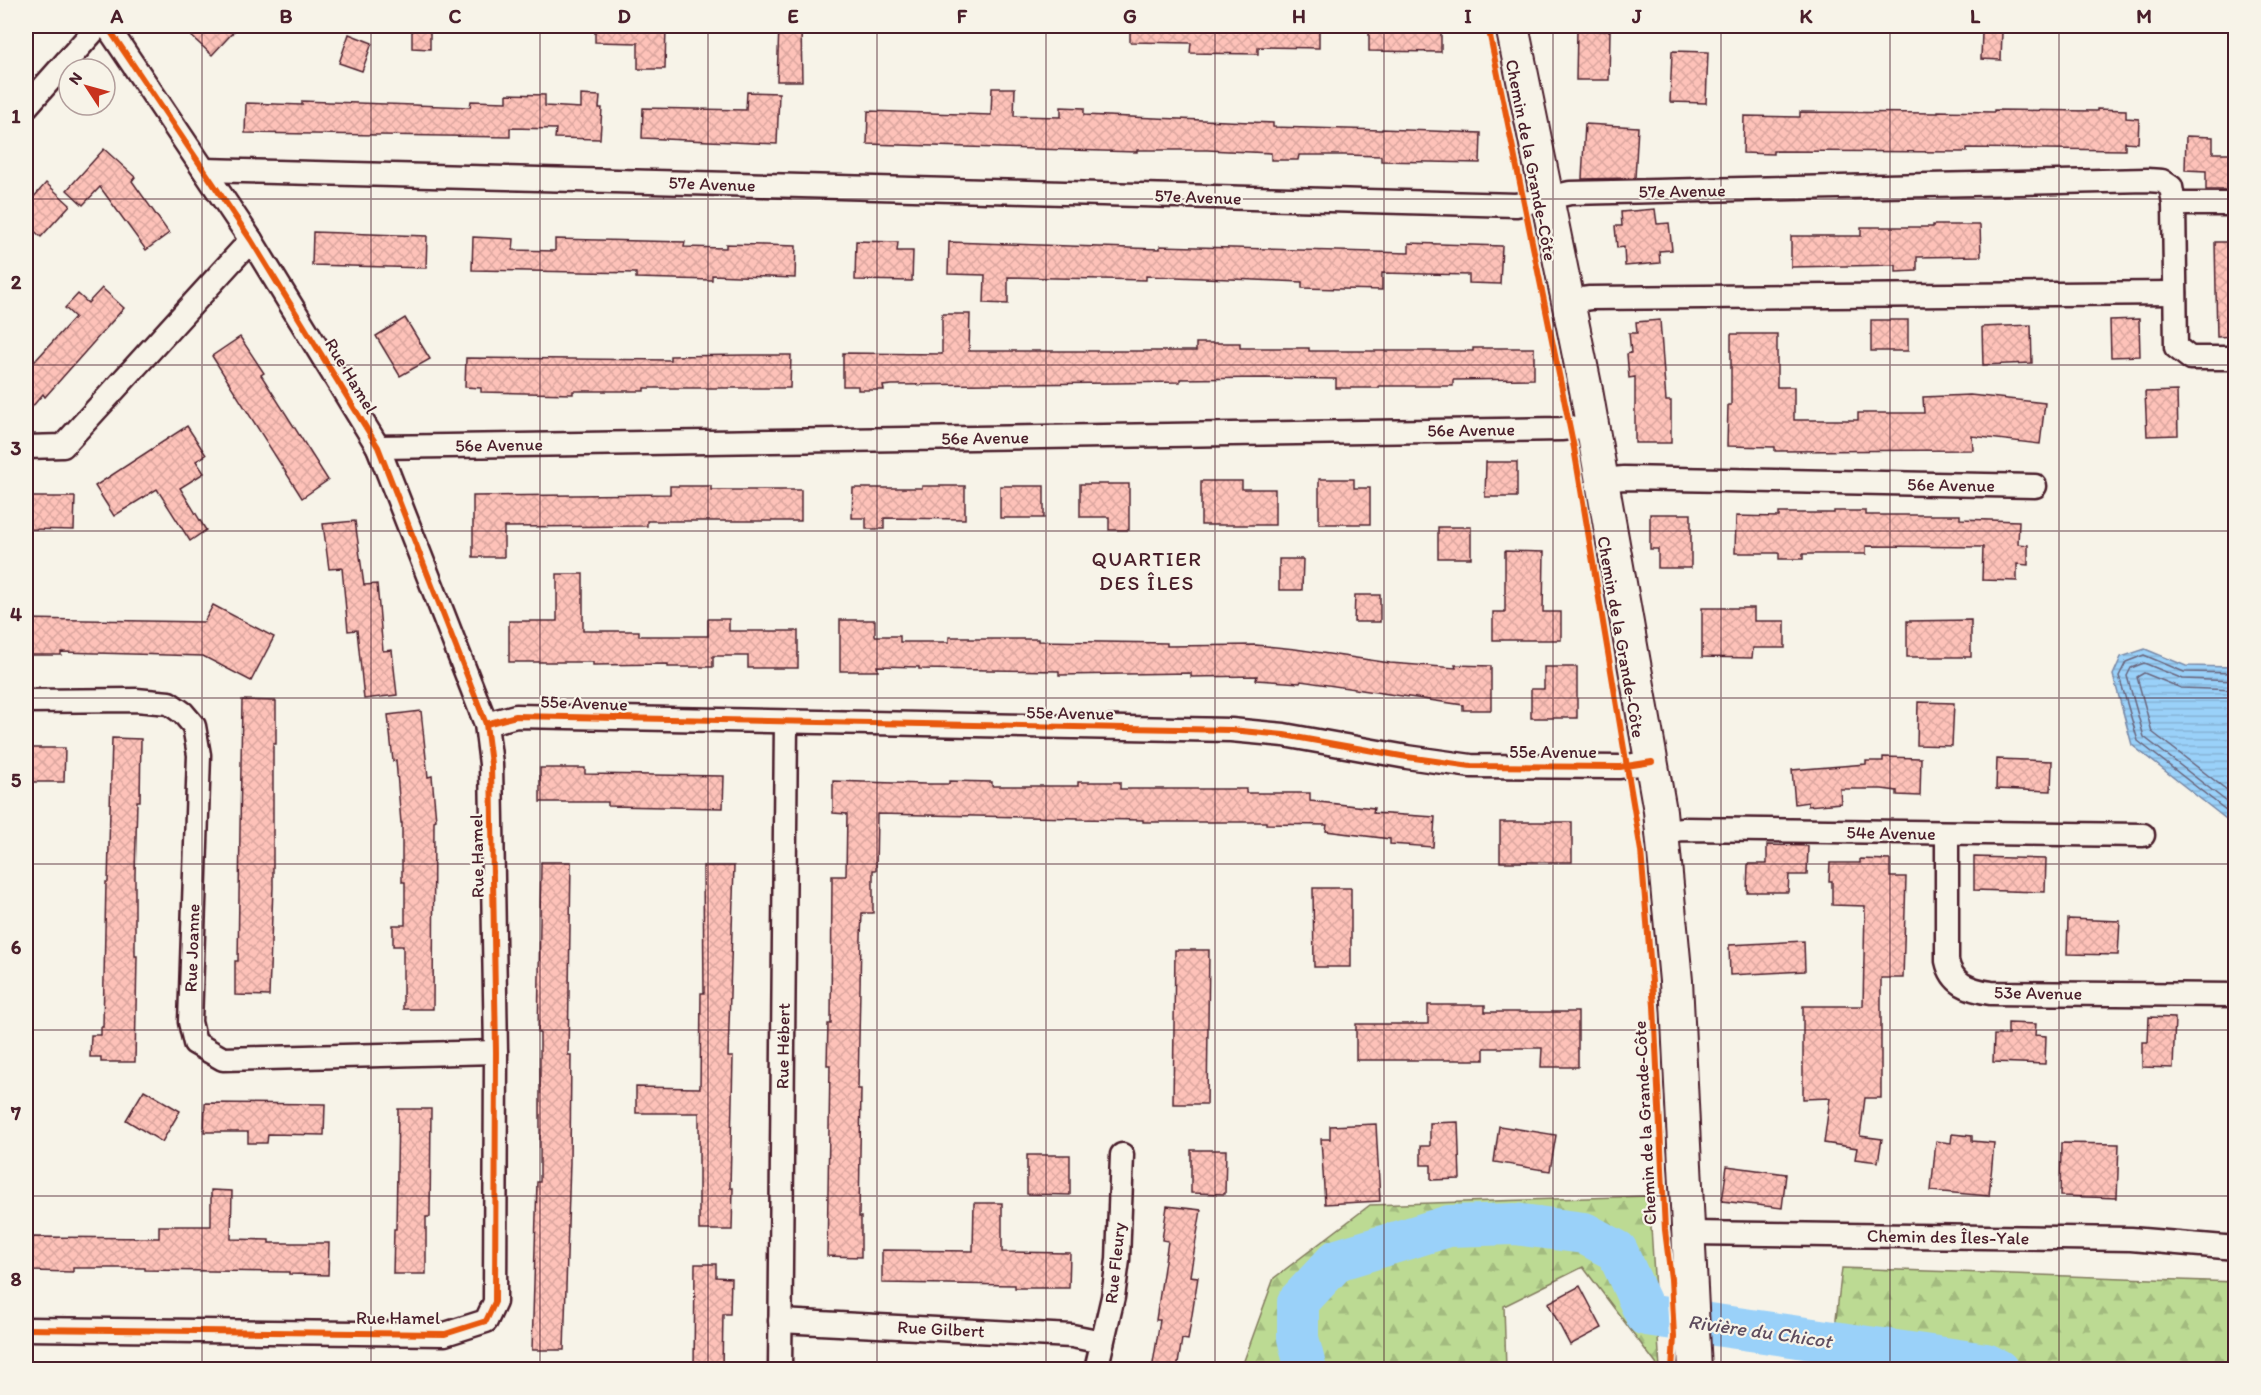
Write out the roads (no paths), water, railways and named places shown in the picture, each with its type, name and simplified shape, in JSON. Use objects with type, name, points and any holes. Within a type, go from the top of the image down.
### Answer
[{"type":"main road","name":"Chemin de la Grande-Côte","points":[[1512,26],[1592,426],[1663,831],[1676,981],[1695,1362]]},
{"type":"street","points":[[26,107],[98,26]]},
{"type":"street","name":"Rue Hamel","points":[[26,1329],[446,1334],[486,1321],[495,1302],[496,1052],[491,764],[486,724],[378,447],[251,240],[107,26]]},
{"type":"street","name":"57e Avenue","points":[[204,170],[1508,205],[1570,193],[2147,180],[2162,181],[2171,187],[2174,204]]},
{"type":"street","points":[[2235,204],[2174,204],[2176,347],[2190,358],[2235,358]]},
{"type":"street","points":[[26,447],[63,446],[251,240]]},
{"type":"street","points":[[1568,301],[1590,298],[2175,293]]},
{"type":"street","name":"56e Avenue","points":[[378,447],[1561,429],[1592,426]]},
{"type":"street","name":"56e Avenue","points":[[1602,480],[1635,478],[2035,486]]},
{"type":"street","name":"Rue Joanne","points":[[26,701],[136,700],[169,703],[183,713],[194,726],[198,755],[190,1022],[195,1043],[223,1059],[496,1052]]},
{"type":"street","name":"55e Avenue","points":[[486,724],[516,716],[1250,731],[1417,759],[1471,765],[1620,767],[1652,762]]},
{"type":"street","name":"Rue Hébert","points":[[780,1370],[786,722]]},
{"type":"street","name":"54e Avenue","points":[[1663,831],[2143,836]]},
{"type":"street","name":"53e Avenue","points":[[1947,834],[1947,961],[1952,976],[1963,985],[1991,993],[2235,995]]},
{"type":"street","name":"Rue Fleury","points":[[1096,1370],[1119,1260],[1122,1155]]},
{"type":"street","name":"Chemin des Îles-Yale","points":[[1688,1233],[2131,1239],[2235,1248]]},
{"type":"street","name":"Rue Gilbert","points":[[780,1321],[1072,1336],[1102,1342]]},
{"type":"water","points":[[2145,649],[2186,666],[2235,667],[2235,826],[2132,745],[2113,675],[2121,657]]},
{"type":"waterway","name":"Rivière du Chicot","points":[[1306,1370],[1298,1338],[1298,1302],[1337,1260],[1449,1226],[1515,1224],[1584,1233],[1617,1251],[1646,1315],[1986,1364],[1998,1370]]},
{"type":"district","name":"QUARTIER DES ÎLES","points":[[1147,571]]}]
